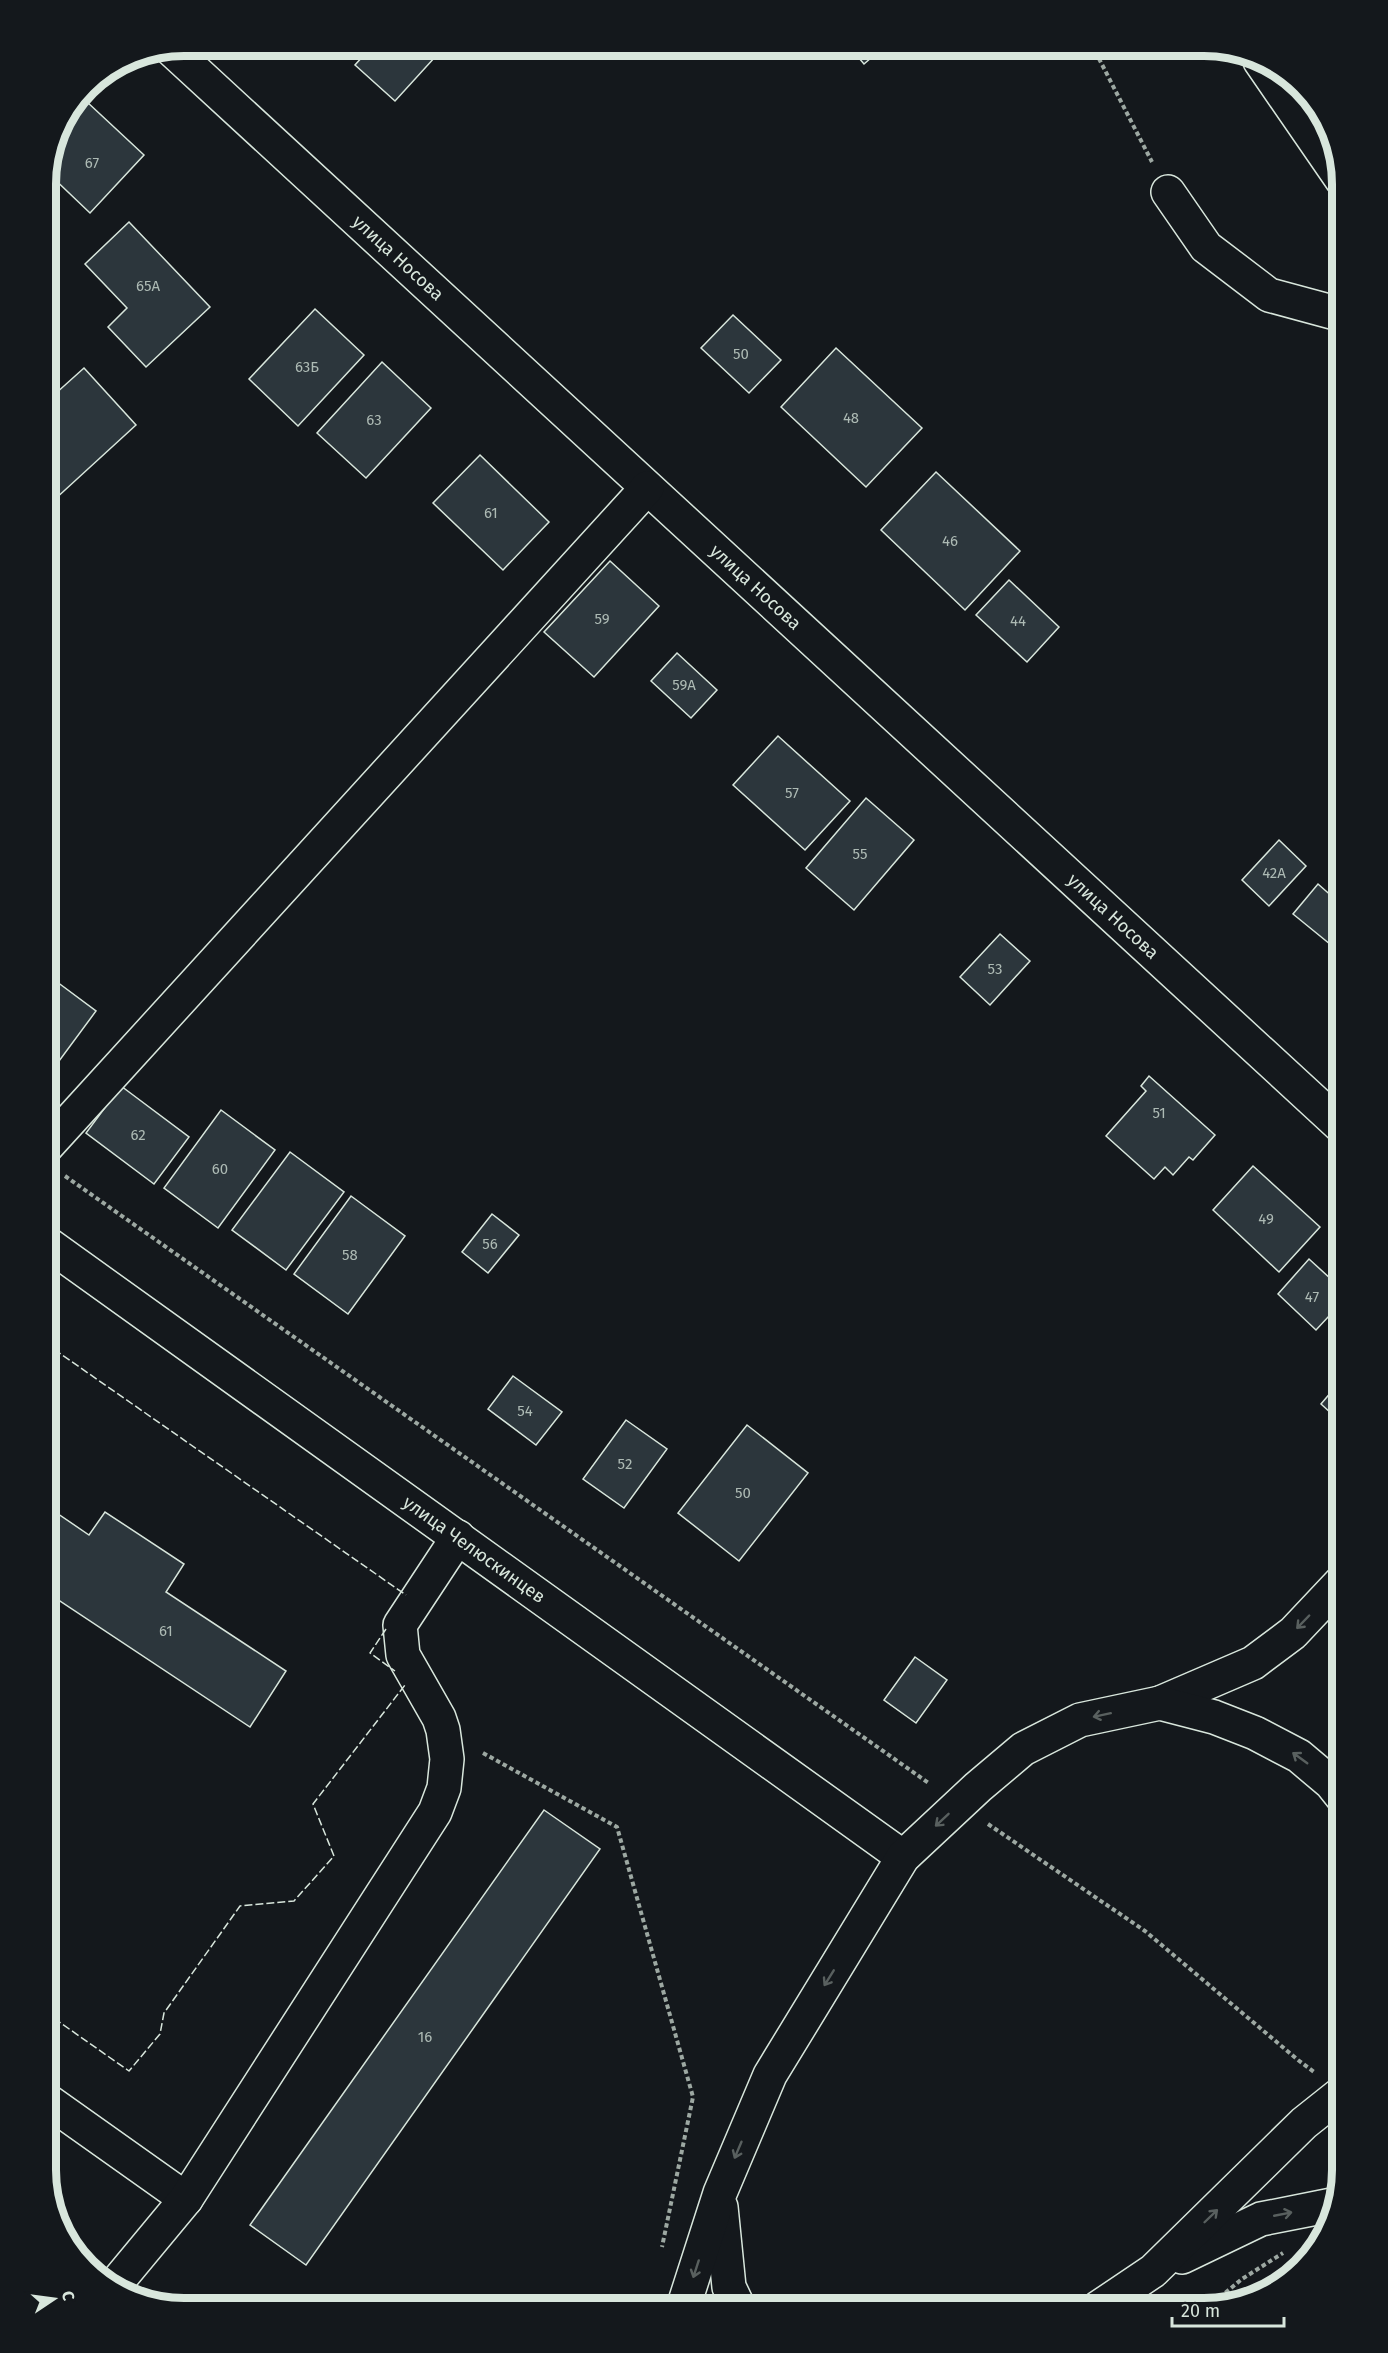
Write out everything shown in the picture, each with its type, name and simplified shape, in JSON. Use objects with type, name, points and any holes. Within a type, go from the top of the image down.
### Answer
[{"type":"street","name":"улица Носова","points":[[179,56],[1332,1118]]},
{"type":"street","points":[[1268,73],[1330,163]]},
{"type":"street","points":[[1168,192],[1206,247],[1269,295],[1332,312]]},
{"type":"street","points":[[56,1136],[647,488]]},
{"type":"street","name":"улица Челюскинцев","points":[[56,1250],[903,1857]]},
{"type":"street","points":[[119,2280],[186,2199],[435,1812],[444,1788],[447,1759],[443,1730],[439,1718],[403,1656],[400,1625],[458,1538]]},
{"type":"street","points":[[686,2297],[720,2193],[770,2075],[903,1857],[1023,1749],[1080,1719],[1160,1702],[1253,1663],[1293,1633],[1332,1592]]},
{"type":"street","points":[[1160,1702],[1214,1716],[1255,1733],[1299,1756],[1332,1784]]},
{"type":"street","points":[[1153,2271],[1304,2123],[1332,2101]]},
{"type":"street","points":[[56,2107],[186,2199]]},
{"type":"street","points":[[720,2193],[729,2287],[734,2298]]},
{"type":"street","points":[[1113,2298],[1153,2271],[1261,2219],[1327,2206]]},
{"type":"path","points":[[1098,56],[1168,192]]},
{"type":"path","points":[[64,1175],[959,1805],[1145,1931],[1316,2073]]},
{"type":"path","points":[[443,1730],[617,1827],[693,2097],[660,2256]]},
{"type":"path","points":[[1221,2296],[1242,2279],[1287,2251]]},
{"type":"building","points":[[363,56],[436,56],[395,101],[355,65]]},
{"type":"building","points":[[857,56],[873,56],[864,64]]},
{"type":"building","points":[[86,101],[144,155],[90,213],[56,181],[62,142]]},
{"type":"building","points":[[129,222],[210,307],[146,367],[108,327],[127,308],[85,264]]},
{"type":"building","points":[[315,309],[364,355],[298,426],[249,379]]},
{"type":"building","points":[[733,315],[781,360],[749,393],[701,348]]},
{"type":"building","points":[[836,348],[922,428],[866,487],[781,407]]},
{"type":"building","points":[[382,362],[431,408],[366,478],[317,433]]},
{"type":"building","points":[[84,368],[136,425],[56,498],[56,393]]},
{"type":"building","points":[[480,455],[549,522],[503,570],[433,503]]},
{"type":"building","points":[[936,472],[1020,551],[965,610],[881,530]]},
{"type":"building","points":[[610,561],[659,606],[594,677],[544,632]]},
{"type":"building","points":[[1009,580],[1059,627],[1027,662],[976,615]]},
{"type":"building","points":[[677,653],[717,690],[691,718],[651,681]]},
{"type":"building","points":[[778,736],[850,801],[805,850],[733,785]]},
{"type":"building","points":[[866,798],[914,840],[854,910],[806,868]]},
{"type":"building","points":[[1279,840],[1306,866],[1269,906],[1242,880]]},
{"type":"building","points":[[1318,884],[1332,896],[1332,946],[1293,914]]},
{"type":"building","points":[[1000,934],[1030,961],[990,1005],[960,977]]},
{"type":"building","points":[[56,981],[96,1011],[56,1065]]},
{"type":"building","points":[[1149,1076],[1215,1135],[1193,1160],[1189,1157],[1173,1175],[1165,1167],[1154,1179],[1106,1136],[1146,1091],[1141,1086]]},
{"type":"building","points":[[121,1086],[189,1137],[154,1184],[86,1133]]},
{"type":"building","points":[[221,1110],[275,1150],[218,1228],[164,1188]]},
{"type":"building","points":[[290,1152],[344,1192],[286,1270],[232,1230]]},
{"type":"building","points":[[1253,1166],[1320,1227],[1279,1272],[1213,1210]]},
{"type":"building","points":[[351,1196],[405,1236],[348,1314],[294,1274]]},
{"type":"building","points":[[492,1214],[519,1235],[488,1273],[462,1252]]},
{"type":"building","points":[[1309,1259],[1332,1280],[1332,1313],[1316,1330],[1278,1294]]},
{"type":"building","points":[[513,1376],[562,1412],[536,1445],[488,1409]]},
{"type":"building","points":[[1332,1391],[1332,1414],[1321,1404]]},
{"type":"building","points":[[626,1420],[667,1449],[624,1508],[583,1479]]},
{"type":"building","points":[[747,1425],[808,1473],[739,1561],[678,1513]]},
{"type":"building","points":[[56,1512],[89,1535],[105,1512],[184,1564],[166,1592],[286,1671],[250,1727],[56,1598]]},
{"type":"building","points":[[915,1657],[947,1680],[916,1723],[884,1700]]},
{"type":"building","points":[[544,1810],[600,1849],[306,2265],[250,2225]]},
{"type":"fence","points":[[56,1351],[406,1595]]},
{"type":"fence","points":[[386,1629],[370,1653],[395,1671]]},
{"type":"fence","points":[[56,2020],[129,2071],[160,2034],[164,2013],[240,1906],[294,1901],[334,1856],[313,1804],[405,1685]]}]
